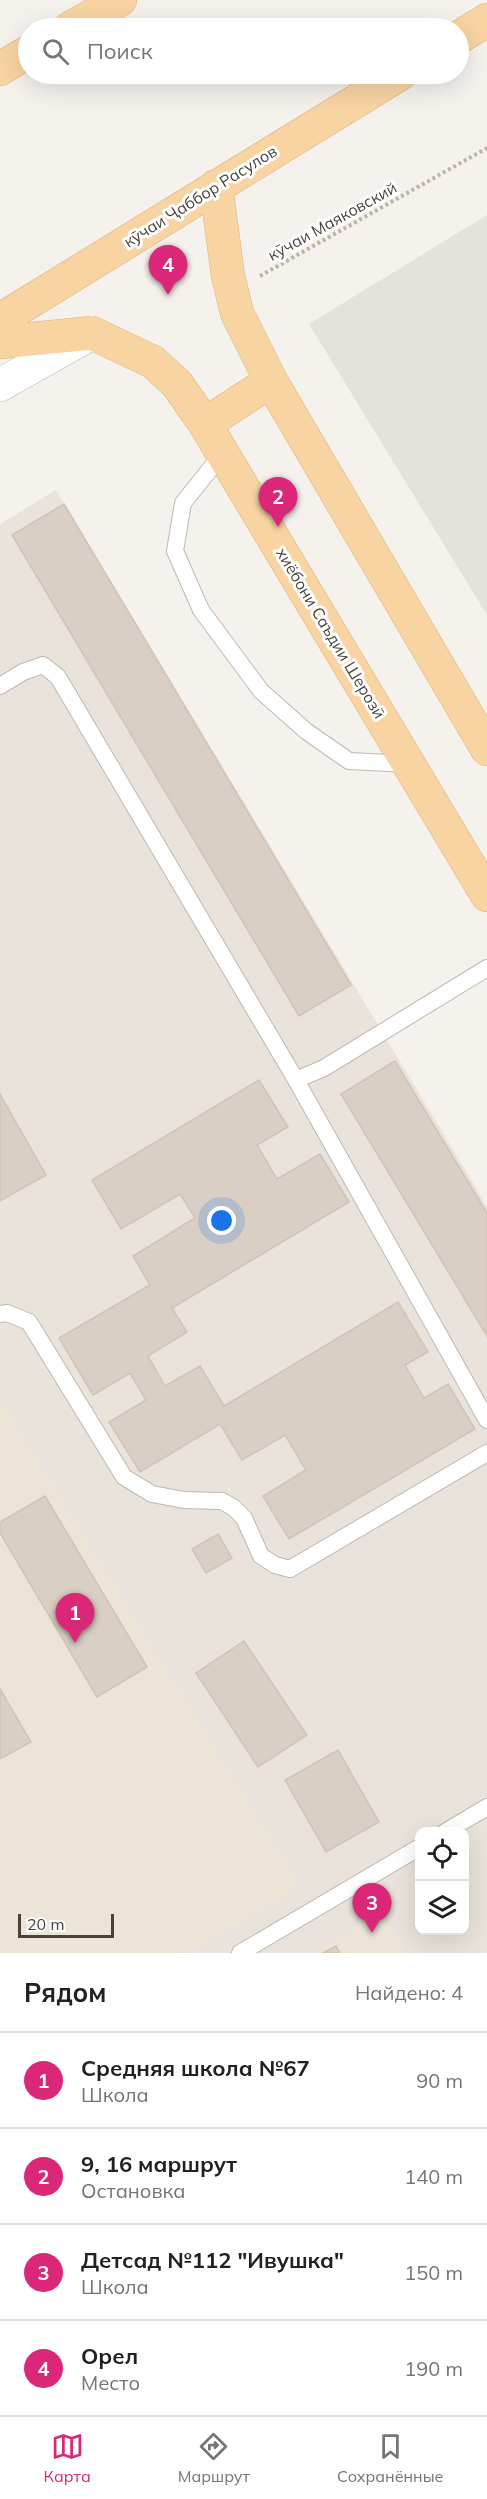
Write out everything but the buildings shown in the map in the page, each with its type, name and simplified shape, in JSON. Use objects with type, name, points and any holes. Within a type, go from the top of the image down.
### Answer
[{"type":"main road","points":[[88,18],[120,0]]},
{"type":"main road","points":[[469,32],[487,20]]},
{"type":"main road","points":[[0,69],[18,58]]},
{"type":"main road","name":"кӯчаи Ҷаббор Расулов","points":[[0,320],[384,84]]},
{"type":"main road","points":[[216,186],[228,276],[237,313],[271,381],[487,749]]},
{"type":"main road","points":[[0,342],[92,333]]},
{"type":"main road","name":"хиёбони Саъдии Шерозӣ","points":[[92,333],[153,362],[177,384],[223,453],[487,896]]},
{"type":"main road","points":[[205,424],[271,381]]},
{"type":"street","points":[[0,385],[92,333]]},
{"type":"lane","points":[[223,453],[183,503],[175,551],[201,610],[261,691],[306,731],[349,761],[409,764]]},
{"type":"lane","points":[[0,686],[23,672],[43,666],[58,677],[296,1080],[487,1420]]},
{"type":"lane","points":[[296,1080],[324,1068],[487,968]]},
{"type":"lane","points":[[0,1314],[8,1313],[29,1322],[124,1477],[152,1494],[184,1500],[222,1501],[244,1518],[261,1556],[275,1565],[290,1569],[487,1453]]},
{"type":"lane","points":[[453,1827],[487,1807]]},
{"type":"lane","points":[[240,1953],[415,1850]]},
{"type":"path","name":"кӯчаи Маяковский","points":[[259,276],[487,148]]},
{"type":"shaded area","points":[[487,215],[487,615],[309,324]]},
{"type":"shaded area","points":[[56,490],[487,1206],[487,1953],[0,1953],[0,524]]},
{"type":"shaded area","points":[[0,1400],[300,1886],[188,1953],[0,1953]]},
{"type":"shaded area","points":[[383,1912],[407,1953],[315,1953]]},
{"type":"place","name":"Орел","points":[[168,295]]},
{"type":"place","name":"9, 16 маршрут","points":[[278,527]]},
{"type":"place","name":"Средняя школа №67","points":[[75,1643]]},
{"type":"place","name":"Детсад №112 \"Ивушка\"","points":[[372,1933]]}]
